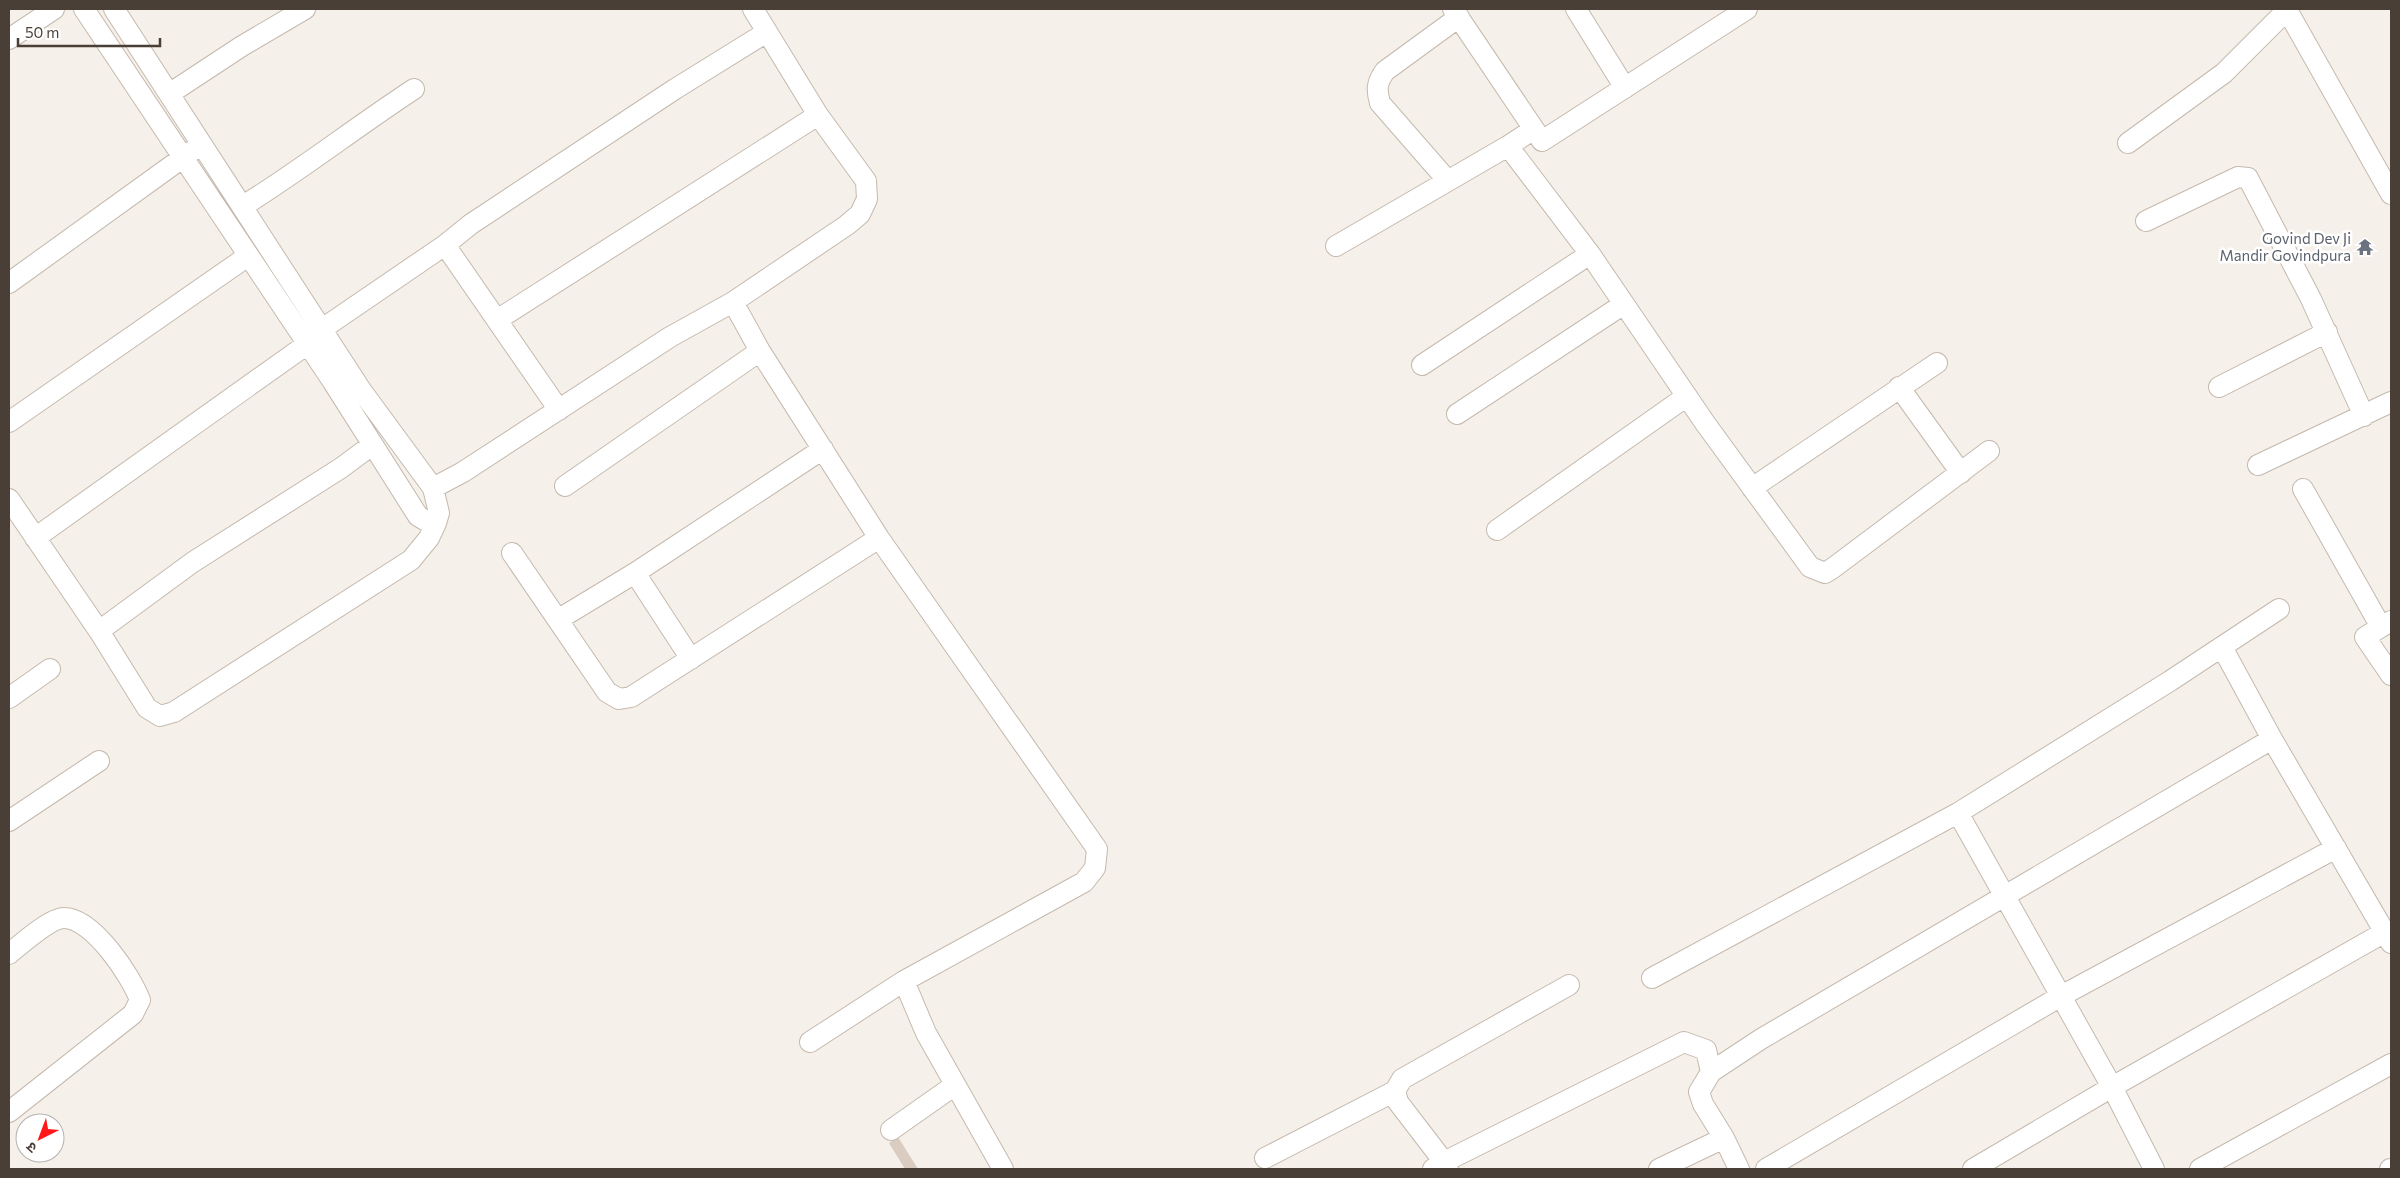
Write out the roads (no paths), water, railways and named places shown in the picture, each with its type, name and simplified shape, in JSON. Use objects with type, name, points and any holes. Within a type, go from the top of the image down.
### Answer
[{"type":"street","points":[[9,39],[54,9]]},
{"type":"street","points":[[84,9],[306,345],[333,382],[418,516],[434,519]]},
{"type":"street","points":[[9,499],[99,631],[147,708],[160,716],[174,712],[411,560],[429,538],[434,519],[433,488],[361,390],[114,9]]},
{"type":"street","points":[[169,94],[242,46],[305,9]]},
{"type":"street","points":[[433,488],[463,472],[670,337],[733,302],[847,225],[860,214],[867,199],[866,181],[818,115],[753,9]]},
{"type":"street","points":[[1448,181],[1380,103],[1376,90],[1380,78],[1386,70],[1456,13],[1542,141],[1747,9]]},
{"type":"street","points":[[2128,144],[2224,73],[2288,9],[2391,194]]},
{"type":"street","points":[[1580,10],[1625,88]]},
{"type":"street","points":[[322,328],[445,245],[472,224],[675,89],[767,32]]},
{"type":"street","points":[[243,206],[288,178],[324,150],[414,89]]},
{"type":"street","points":[[497,320],[818,115]]},
{"type":"street","points":[[1336,246],[1508,146],[1534,128]]},
{"type":"street","points":[[9,283],[202,144]]},
{"type":"street","points":[[1508,146],[1590,254],[1687,396],[1810,567],[1825,572],[1989,451]]},
{"type":"street","points":[[2146,221],[2238,177],[2248,178],[2315,307],[2364,416]]},
{"type":"street","points":[[445,245],[559,410]]},
{"type":"street","points":[[1422,365],[1590,254]]},
{"type":"street","points":[[9,422],[248,256]]},
{"type":"street","points":[[733,302],[760,351],[879,538],[1097,849],[1095,868],[1084,882],[904,981],[810,1042]]},
{"type":"street","points":[[1457,414],[1624,304]]},
{"type":"street","points":[[2219,387],[2327,332]]},
{"type":"street","points":[[35,538],[306,345]]},
{"type":"street","points":[[564,486],[760,351]]},
{"type":"street","points":[[1752,488],[1937,363]]},
{"type":"street","points":[[1899,387],[1961,473]]},
{"type":"street","points":[[1497,530],[1687,396]]},
{"type":"street","points":[[2258,465],[2391,402]]},
{"type":"street","points":[[99,631],[193,562],[341,468],[372,445]]},
{"type":"street","points":[[559,619],[635,573],[822,449]]},
{"type":"street","points":[[2303,489],[2386,624],[2364,637],[2391,675]]},
{"type":"street","points":[[512,553],[559,619],[607,692],[619,699],[631,697],[879,538]]},
{"type":"street","points":[[635,573],[691,658]]},
{"type":"street","points":[[1652,978],[1958,813],[2279,609]]},
{"type":"street","points":[[1973,1169],[2112,1087],[2388,938],[2272,739],[2222,647]]},
{"type":"street","points":[[9,698],[50,669]]},
{"type":"street","points":[[1739,1169],[1724,1138],[1703,1104],[1699,1092],[1711,1072],[1734,1055],[2272,739]]},
{"type":"street","points":[[9,821],[99,761]]},
{"type":"street","points":[[1958,813],[2112,1087],[2154,1169]]},
{"type":"street","points":[[1766,1169],[2061,996],[2336,848]]},
{"type":"street","points":[[9,954],[53,922],[63,918],[79,922],[102,940],[134,984],[140,1000],[133,1014],[9,1112]]},
{"type":"street","points":[[904,981],[926,1033],[1003,1169]]},
{"type":"street","points":[[1265,1158],[1395,1091],[1402,1079],[1412,1072],[1569,985]]},
{"type":"street","points":[[1395,1091],[1398,1102],[1442,1167],[1684,1042],[1706,1050],[1711,1072]]},
{"type":"street","points":[[2200,1169],[2391,1064]]},
{"type":"street","points":[[891,1130],[955,1084]]},
{"type":"street","points":[[1659,1169],[1724,1138]]},
{"type":"place","name":"Govind Dev Ji Mandir Govindpura","points":[[2365,247]]}]
